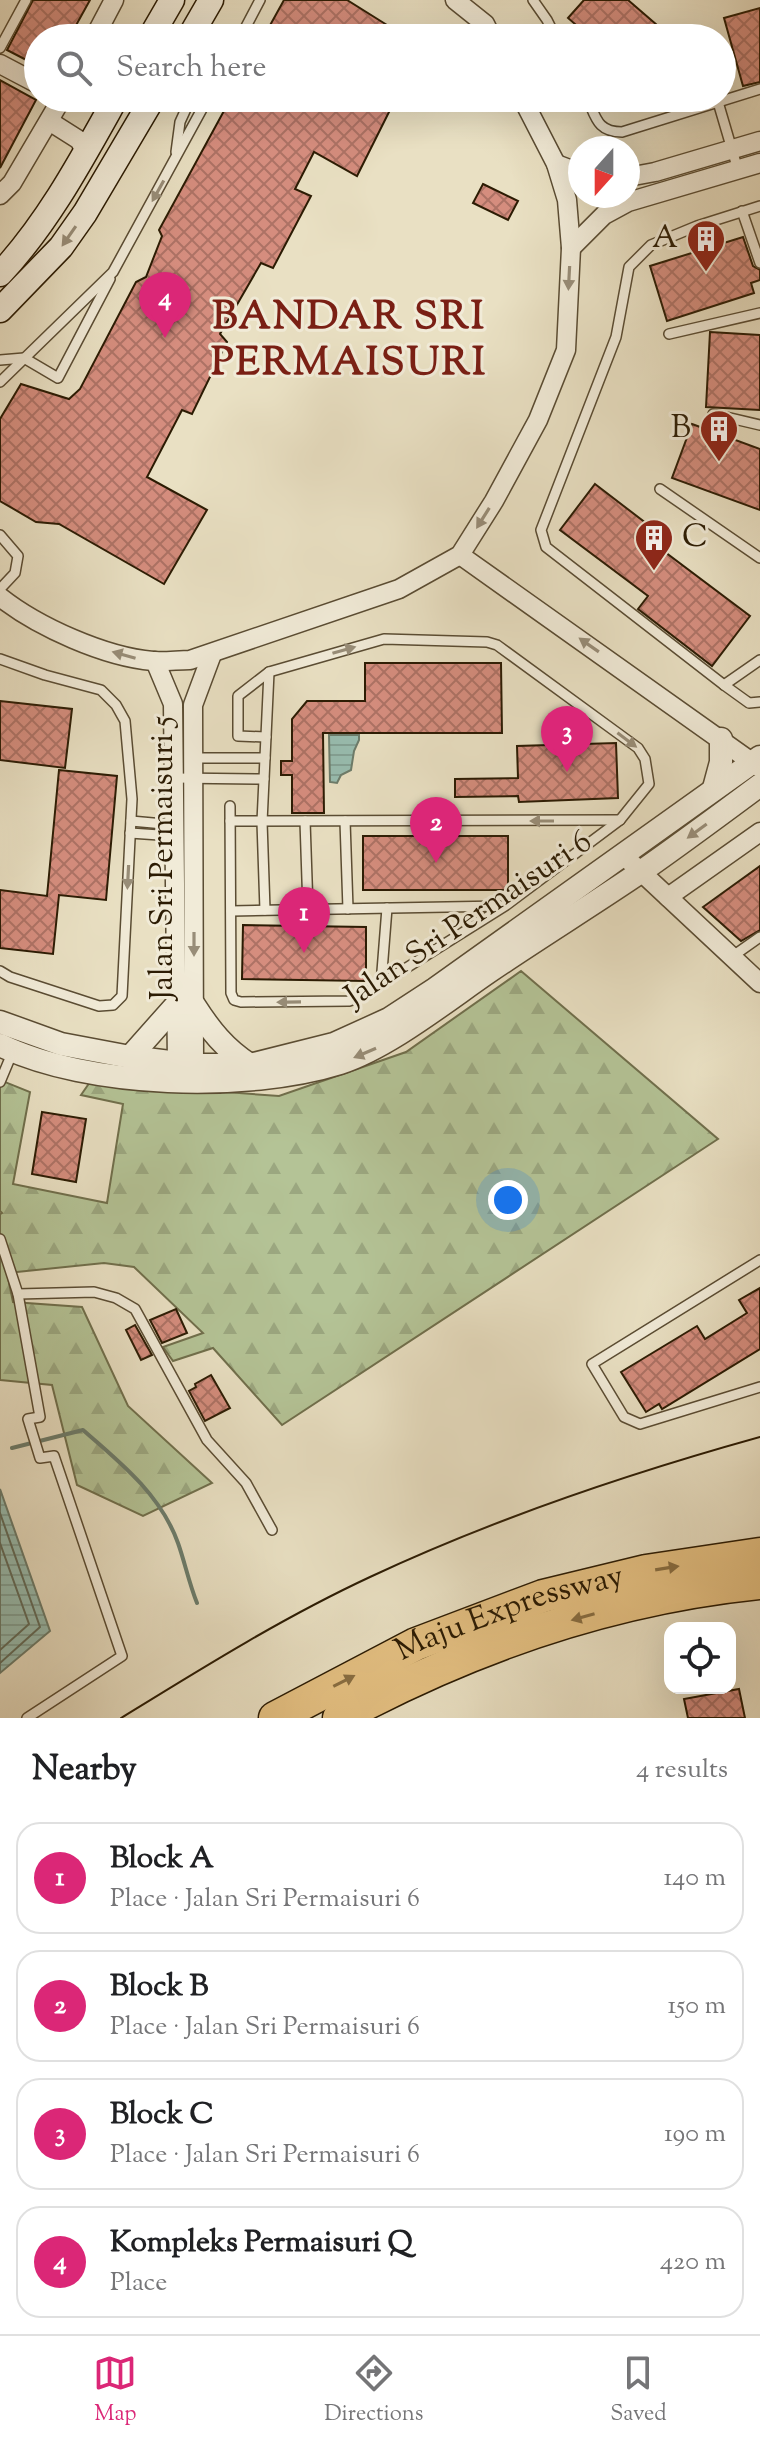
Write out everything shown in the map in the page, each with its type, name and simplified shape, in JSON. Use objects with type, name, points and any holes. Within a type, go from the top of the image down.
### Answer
[{"type":"highway","name":"Maju Expressway","points":[[275,1718],[416,1644],[543,1596],[646,1571],[760,1554]]},
{"type":"highway","name":"Maju Expressway","points":[[339,1718],[441,1667],[537,1630],[635,1602],[751,1584]]},
{"type":"main road","points":[[158,24],[172,0]]},
{"type":"main road","points":[[198,24],[211,0]]},
{"type":"main road","points":[[0,274],[35,232],[108,112]]},
{"type":"main road","points":[[0,310],[61,247],[85,213],[145,112]]},
{"type":"street","points":[[101,24],[114,0]]},
{"type":"street","points":[[455,0],[485,24]]},
{"type":"street","points":[[0,64],[24,77]]},
{"type":"street","points":[[0,195],[12,183],[54,112]]},
{"type":"street","points":[[0,597],[72,640],[133,658],[190,660],[399,589],[460,555],[494,501],[538,420],[566,350],[571,248],[567,200],[556,164],[529,112]]},
{"type":"street","points":[[49,121],[79,140],[86,152]]},
{"type":"street","points":[[640,175],[760,141]]},
{"type":"street","points":[[571,248],[604,215],[628,202],[760,163]]},
{"type":"street","points":[[556,164],[568,168]]},
{"type":"street","points":[[460,555],[757,763]]},
{"type":"street","name":"Jalan Sri Permaisuri 5","points":[[186,1073],[184,831],[174,778],[183,758],[193,705],[212,654]]},
{"type":"street","name":"Jalan Sri Permaisuri 5","points":[[155,661],[173,704],[183,758],[193,778],[184,831]]},
{"type":"street","points":[[714,788],[721,762],[721,739]]},
{"type":"street","name":"Jalan Sri Permaisuri 6","points":[[0,1022],[61,1044],[130,1057],[186,1073],[250,1065],[334,1044],[389,1019],[530,923],[714,788],[757,763]]},
{"type":"street","name":"Jalan Sri Permaisuri 6","points":[[6,1048],[54,1066],[186,1073],[304,1072],[342,1062],[377,1047],[641,872],[760,785]]},
{"type":"street","points":[[668,897],[760,832]]},
{"type":"street","points":[[623,855],[760,983]]},
{"type":"street","points":[[130,1057],[186,1004],[230,1052],[250,1065]]},
{"type":"lane","points":[[0,48],[26,0]]},
{"type":"lane","points":[[247,24],[260,0]]},
{"type":"lane","points":[[533,0],[549,24]]},
{"type":"lane","points":[[736,96],[760,89]]},
{"type":"lane","points":[[175,160],[180,122],[185,112]]},
{"type":"lane","points":[[0,360],[24,358],[58,378],[201,112]]},
{"type":"lane","points":[[594,112],[601,127],[611,132],[622,132],[686,112]]},
{"type":"lane","points":[[721,112],[738,170]]},
{"type":"lane","points":[[760,206],[651,245],[629,267],[616,337],[541,530],[546,547],[724,685],[749,703],[760,702]]},
{"type":"lane","points":[[742,211],[760,263]]},
{"type":"lane","points":[[0,382],[113,272]]},
{"type":"lane","points":[[669,334],[760,313]]},
{"type":"lane","points":[[713,414],[760,425]]},
{"type":"lane","points":[[660,489],[760,558]]},
{"type":"lane","points":[[0,535],[18,556],[15,573],[0,589]]},
{"type":"lane","points":[[230,806],[231,993],[234,1000],[349,1001],[505,906],[620,820],[649,784],[642,753],[497,645],[487,642],[384,639],[269,672],[238,696],[238,736],[266,737]]},
{"type":"lane","points":[[0,659],[101,690],[116,705],[125,721],[132,799],[122,996],[113,1005],[99,1006],[0,971]]},
{"type":"lane","points":[[724,685],[760,660]]},
{"type":"lane","points":[[265,910],[262,822],[269,672]]},
{"type":"lane","points":[[183,758],[265,758]]},
{"type":"lane","points":[[174,778],[264,779]]},
{"type":"lane","points":[[230,821],[620,820]]},
{"type":"lane","points":[[131,821],[184,831]]},
{"type":"lane","points":[[305,821],[308,909]]},
{"type":"lane","points":[[345,821],[348,909]]},
{"type":"lane","points":[[130,833],[184,831]]},
{"type":"lane","points":[[231,911],[505,906]]},
{"type":"lane","points":[[381,984],[387,908]]},
{"type":"lane","points":[[733,956],[760,937]]},
{"type":"lane","points":[[0,1082],[6,1048]]},
{"type":"lane","points":[[0,1239],[18,1294],[40,1417],[28,1419],[40,1458],[54,1456],[122,1656],[27,1718]]},
{"type":"lane","points":[[760,1260],[592,1364],[624,1417],[640,1424],[760,1387]]},
{"type":"lane","points":[[18,1294],[94,1292],[116,1298],[135,1309],[207,1440],[246,1483],[272,1530]]},
{"type":"green space","points":[[521,971],[718,1139],[282,1425],[213,1348],[173,1361],[163,1347],[203,1333],[134,1267],[104,1263],[7,1273],[13,1302],[82,1307],[128,1406],[212,1483],[143,1516],[77,1485],[52,1385],[0,1380],[0,1080],[30,1092],[13,1184],[107,1203],[123,1104],[81,1095],[90,1082],[279,1096],[406,1052]]},
{"type":"water","points":[[329,735],[359,735],[351,770],[341,775],[337,783],[330,782]]},
{"type":"water","points":[[0,1489],[50,1631],[0,1673]]},
{"type":"building","points":[[33,0],[90,0],[77,24],[24,24],[24,59],[7,50]]},
{"type":"building","points":[[284,0],[347,0],[385,24],[271,24]]},
{"type":"building","points":[[584,0],[628,0],[656,24],[575,24],[568,18]]},
{"type":"building","points":[[760,8],[760,82],[743,86],[736,61],[736,24],[726,24],[724,18]]},
{"type":"building","points":[[0,80],[24,93],[24,112],[30,112],[0,168]]},
{"type":"building","points":[[223,112],[389,112],[357,176],[314,152],[295,189],[311,196],[273,268],[261,263],[220,334],[227,342],[192,414],[182,410],[147,477],[207,510],[164,584],[59,524],[36,522],[0,501],[0,419],[21,384],[69,399],[80,389],[136,282],[146,277],[162,236],[159,230]]},
{"type":"building","points":[[483,184],[518,201],[508,220],[473,203]]},
{"type":"building","name":"A","points":[[743,237],[753,266],[760,270],[760,280],[751,283],[754,293],[667,321],[650,266]]},
{"type":"building","points":[[710,332],[760,335],[760,410],[706,407]]},
{"type":"building","name":"B","points":[[692,424],[760,449],[760,510],[672,478]]},
{"type":"building","name":"C","points":[[595,484],[668,540],[661,549],[750,616],[712,666],[638,609],[648,596],[560,530]]},
{"type":"building","points":[[365,663],[501,663],[502,733],[323,733],[324,813],[292,813],[292,775],[281,775],[281,761],[292,761],[292,719],[307,701],[365,701]]},
{"type":"building","points":[[0,701],[72,709],[65,768],[0,760]]},
{"type":"building","points":[[616,743],[618,798],[519,802],[518,796],[455,797],[455,779],[518,778],[517,746]]},
{"type":"building","points":[[59,770],[117,776],[106,900],[59,895],[53,954],[0,948],[0,890],[47,896]]},
{"type":"building","points":[[363,836],[508,836],[508,890],[363,890]]},
{"type":"building","points":[[760,866],[760,930],[741,941],[703,907]]},
{"type":"building","points":[[243,925],[366,927],[366,981],[242,979]]},
{"type":"building","points":[[42,1112],[86,1119],[76,1182],[32,1174]]},
{"type":"building","points":[[760,1288],[760,1349],[662,1409],[659,1404],[646,1412],[621,1372],[697,1326],[705,1339],[747,1313],[739,1300]]},
{"type":"building","points":[[176,1309],[187,1333],[162,1343],[150,1320]]},
{"type":"building","points":[[135,1325],[152,1355],[141,1360],[126,1330]]},
{"type":"building","points":[[211,1375],[230,1408],[205,1421],[189,1391]]},
{"type":"building","points":[[739,1689],[745,1718],[688,1718],[684,1699],[736,1694]]},
{"type":"waterway","points":[[12,1448],[83,1430],[138,1480],[161,1510],[178,1543],[197,1603]]},
{"type":"tram line","points":[[121,1718],[275,1626],[338,1592],[417,1556],[562,1499],[760,1437]]},
{"type":"place","name":"A","points":[[706,273]]},
{"type":"place","name":"Kompleks Permaisuri Q","points":[[165,338]]},
{"type":"place","name":"B","points":[[719,463]]},
{"type":"place","name":"C","points":[[654,572]]},
{"type":"place","name":"Block C","points":[[567,772]]},
{"type":"place","name":"Block B","points":[[436,863]]},
{"type":"place","name":"Block A","points":[[304,953]]},
{"type":"district","name":"BANDAR SRI PERMAISURI","points":[[349,341]]}]
